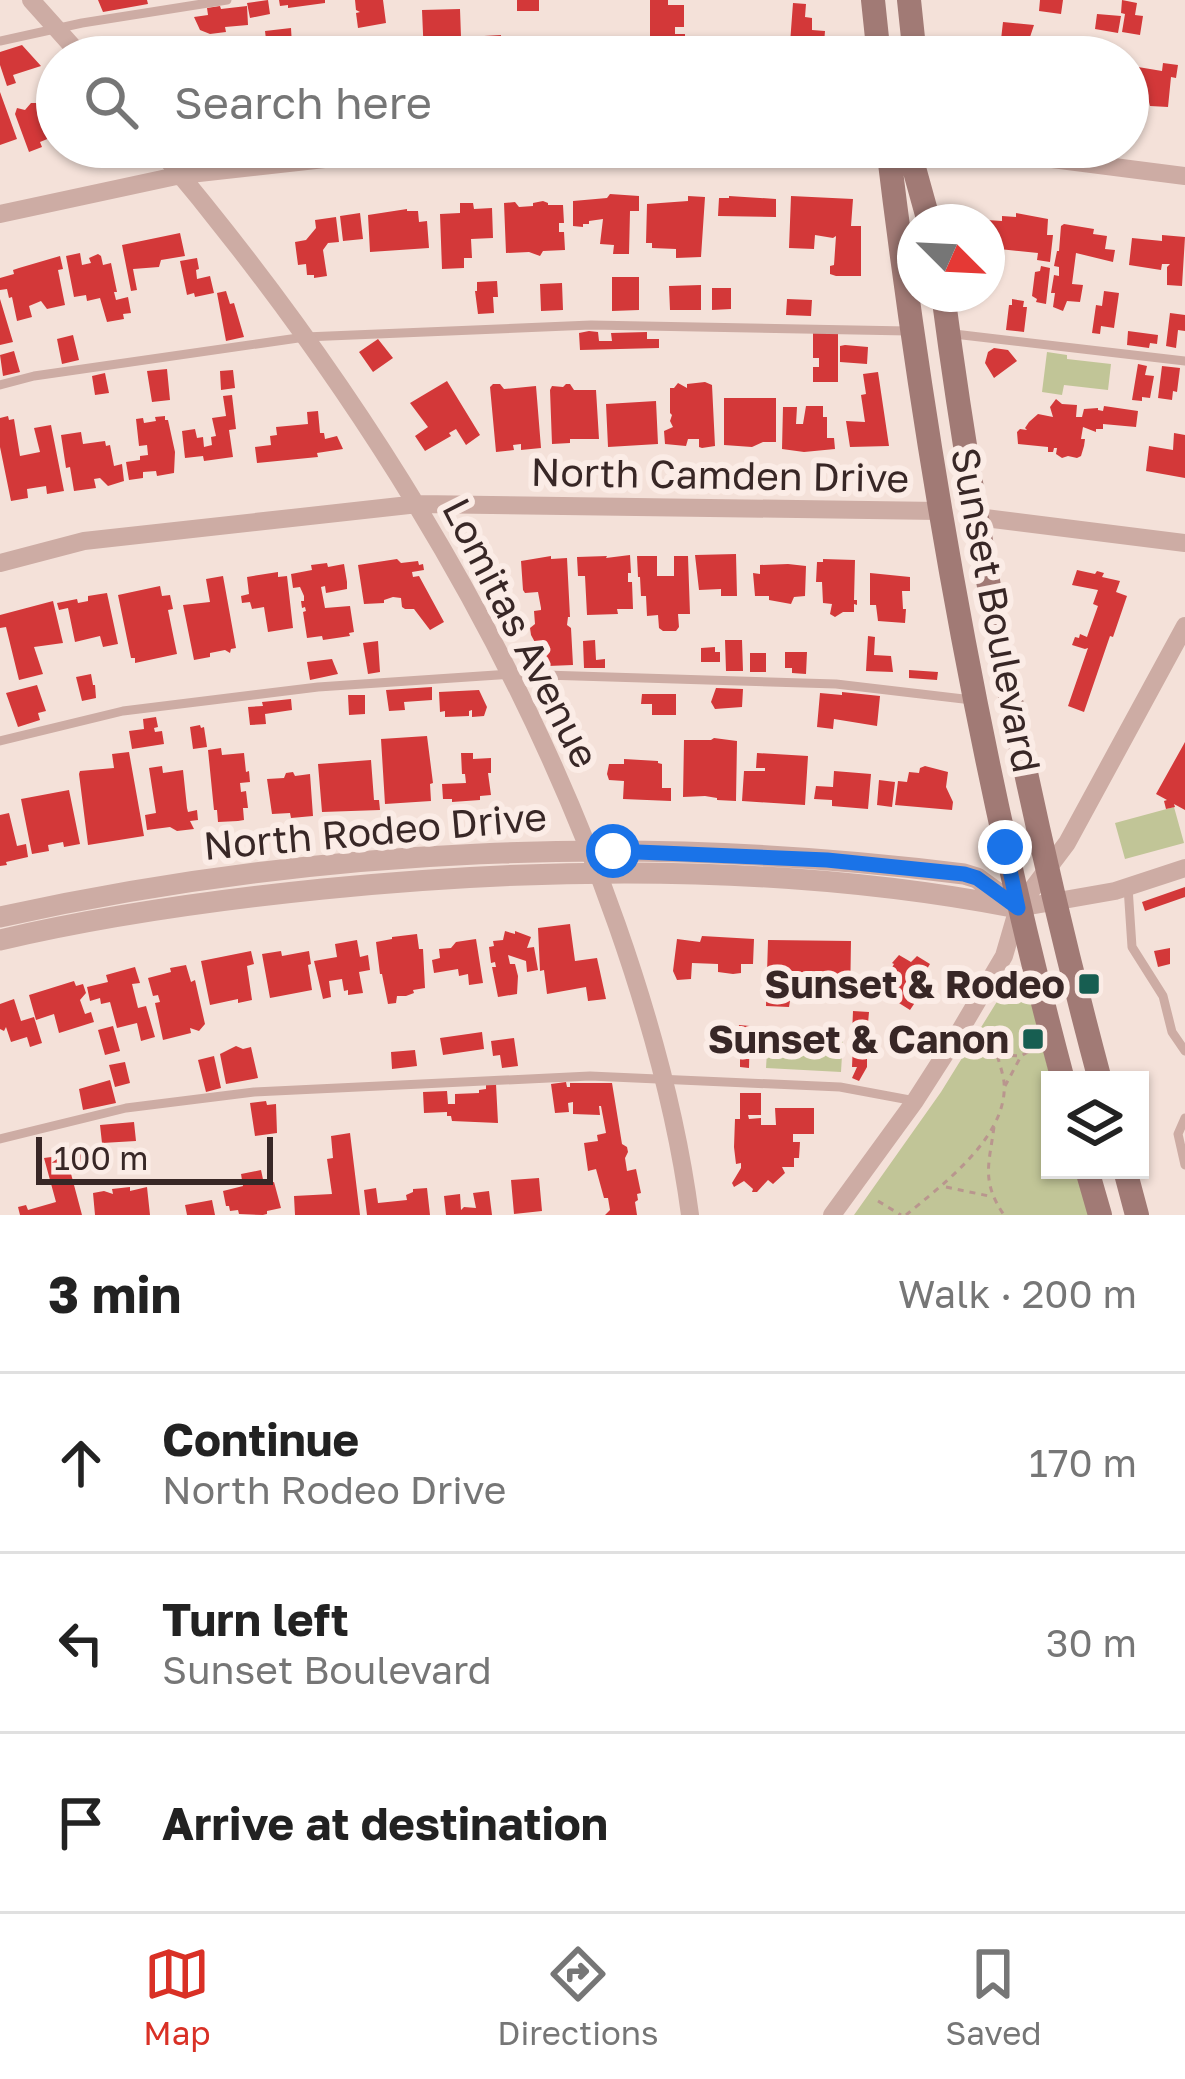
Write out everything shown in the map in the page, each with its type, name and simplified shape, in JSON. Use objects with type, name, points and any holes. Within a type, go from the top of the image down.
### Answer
[{"type":"main road","points":[[873,0],[877,36]]},
{"type":"main road","points":[[909,0],[913,36]]},
{"type":"main road","name":"Sunset Boulevard","points":[[891,168],[939,511],[1018,908],[1061,1071]]},
{"type":"main road","points":[[914,168],[925,204]]},
{"type":"main road","points":[[927,168],[930,204]]},
{"type":"main road","name":"Sunset Boulevard","points":[[945,312],[1000,634],[1048,871],[1098,1071]]},
{"type":"main road","points":[[919,387],[954,492],[977,517]]},
{"type":"main road","points":[[939,511],[960,518],[1000,634]]},
{"type":"main road","points":[[1090,1179],[1100,1215]]},
{"type":"main road","points":[[1127,1179],[1137,1215]]},
{"type":"street","points":[[31,0],[64,36]]},
{"type":"street","name":"Lomitas Avenue","points":[[175,168],[305,337],[381,446],[512,674],[590,850],[638,988],[663,1078],[690,1215]]},
{"type":"street","points":[[0,214],[182,176],[251,168]]},
{"type":"street","points":[[1122,168],[1185,176]]},
{"type":"street","name":"North Camden Drive","points":[[0,562],[84,541],[418,504],[939,511]]},
{"type":"street","points":[[977,517],[1185,543]]},
{"type":"street","points":[[832,1215],[914,1101],[1004,956],[1018,908],[1072,834],[1185,626]]},
{"type":"street","name":"North Rodeo Drive","points":[[0,917],[146,888],[281,870],[436,856],[590,850],[827,860],[964,874],[1018,908]]},
{"type":"street","points":[[1018,908],[1128,887],[1185,868]]},
{"type":"street","name":"North Rodeo Drive","points":[[0,940],[149,910],[438,879],[599,874],[825,882],[1018,908]]},
{"type":"lane","points":[[0,41],[227,0]]},
{"type":"lane","points":[[0,385],[34,376],[305,337],[591,325],[911,331]]},
{"type":"lane","points":[[948,333],[1185,361]]},
{"type":"lane","points":[[0,741],[123,711],[318,687],[512,674],[836,683],[975,700]]},
{"type":"lane","points":[[1128,887],[1132,947],[1163,996],[1172,1032],[1185,1051]]},
{"type":"lane","points":[[0,1139],[126,1108],[254,1092],[590,1076],[840,1087],[914,1101]]},
{"type":"lane","points":[[1185,1118],[1178,1134],[1185,1166]]},
{"type":"path","points":[[981,1046],[997,1054],[1021,1056]]},
{"type":"path","points":[[1004,1215],[991,1196],[987,1175],[994,1125],[1005,1086],[1021,1056],[1033,1049]]},
{"type":"path","points":[[997,1054],[1005,1086]]},
{"type":"path","points":[[878,1201],[903,1215],[943,1186],[994,1125]]},
{"type":"path","points":[[943,1186],[991,1196]]},
{"type":"green space","points":[[1047,352],[1111,364],[1108,390],[1064,385],[1062,395],[1042,392]]},
{"type":"green space","points":[[1174,807],[1184,843],[1125,859],[1115,823]]},
{"type":"green space","points":[[1016,981],[1028,990],[1049,1071],[1041,1071],[1041,1179],[1079,1179],[1089,1215],[854,1215],[941,1092],[1006,987]]},
{"type":"green space","points":[[768,1035],[843,1038],[841,1072],[766,1068]]},
{"type":"building","points":[[98,0],[147,0],[148,4],[103,12]]},
{"type":"building","points":[[268,0],[270,14],[250,18],[247,3]]},
{"type":"building","points":[[279,0],[325,3],[288,8],[280,6]]},
{"type":"building","points":[[355,0],[383,0],[386,23],[358,28],[356,13],[360,12]]},
{"type":"building","points":[[517,0],[539,0],[539,11],[517,11]]},
{"type":"building","points":[[650,0],[684,5],[684,27],[675,27],[675,34],[685,36],[650,36]]},
{"type":"building","points":[[1040,0],[1063,0],[1061,14],[1039,11]]},
{"type":"building","points":[[1122,0],[1137,3],[1135,15],[1143,16],[1140,35],[1122,32]]},
{"type":"building","points":[[793,3],[806,4],[805,17],[812,18],[812,30],[825,31],[825,36],[791,36]]},
{"type":"building","points":[[247,6],[248,25],[210,34],[200,30],[194,17],[208,15],[207,8]]},
{"type":"building","points":[[460,9],[461,36],[423,36],[422,10]]},
{"type":"building","points":[[1097,14],[1121,16],[1118,33],[1095,29]]},
{"type":"building","points":[[1003,22],[1034,25],[1030,36],[1001,36]]},
{"type":"building","points":[[291,28],[291,36],[266,36],[265,31]]},
{"type":"building","points":[[22,45],[36,60],[36,68],[13,75],[16,83],[7,86],[0,52]]},
{"type":"building","points":[[1163,63],[1178,65],[1176,78],[1171,77],[1168,107],[1150,106],[1149,69],[1162,71]]},
{"type":"building","points":[[0,92],[17,139],[0,145]]},
{"type":"building","points":[[36,103],[36,149],[29,152],[15,114],[17,108],[25,110]]},
{"type":"building","points":[[610,194],[639,196],[639,211],[630,211],[629,254],[613,254],[614,245],[600,244],[603,219],[573,226],[573,201]]},
{"type":"building","points":[[688,196],[705,197],[701,257],[676,258],[676,249],[652,248],[652,243],[646,243],[647,204],[688,201]]},
{"type":"building","points":[[791,196],[853,199],[851,226],[861,226],[861,276],[830,274],[836,236],[815,235],[814,249],[789,248]]},
{"type":"building","points":[[719,198],[776,199],[776,217],[718,216]]},
{"type":"building","points":[[543,201],[563,205],[564,223],[559,223],[559,232],[564,232],[565,250],[543,251],[540,256],[506,253],[504,203],[515,202],[519,207]]},
{"type":"building","points":[[460,203],[473,203],[474,209],[492,208],[493,238],[471,239],[472,258],[464,258],[464,268],[442,269],[440,214],[460,213]]},
{"type":"building","points":[[418,211],[419,222],[427,221],[429,248],[370,252],[368,215]]},
{"type":"building","points":[[360,213],[363,239],[343,241],[340,216]]},
{"type":"building","points":[[1016,213],[1048,219],[1047,235],[1053,235],[1050,262],[1037,260],[1038,253],[1005,250],[1005,216],[1016,217]]},
{"type":"building","points":[[336,217],[339,242],[328,243],[323,250],[327,276],[307,275],[306,264],[298,265],[295,242],[306,240],[316,228],[315,220]]},
{"type":"building","points":[[1064,224],[1094,229],[1093,234],[1107,236],[1105,249],[1115,250],[1113,262],[1076,253],[1072,284],[1083,285],[1080,302],[1067,301],[1063,311],[1053,307],[1055,293],[1051,293],[1054,275],[1059,276],[1059,267],[1054,266]]},
{"type":"building","points":[[180,233],[185,256],[161,260],[159,267],[133,269],[137,290],[131,291],[122,245]]},
{"type":"building","points":[[1162,235],[1185,237],[1182,286],[1167,285],[1170,264],[1162,264],[1161,270],[1129,265],[1132,238],[1162,241]]},
{"type":"building","points":[[80,253],[82,265],[98,254],[103,265],[111,263],[116,300],[128,297],[131,313],[123,314],[124,319],[107,322],[100,298],[74,297],[66,256]]},
{"type":"building","points":[[60,256],[65,305],[47,309],[41,301],[29,306],[32,317],[17,321],[12,297],[7,289],[0,290],[0,278]]},
{"type":"building","points":[[197,258],[197,279],[210,276],[214,293],[195,297],[194,293],[187,295],[180,261]]},
{"type":"building","points":[[1041,266],[1050,268],[1046,304],[1032,296],[1035,272]]},
{"type":"building","points":[[612,277],[639,277],[639,310],[612,311]]},
{"type":"building","points":[[497,281],[494,313],[478,314],[477,282]]},
{"type":"building","points":[[562,283],[563,310],[541,311],[540,284]]},
{"type":"building","points":[[701,285],[701,310],[670,310],[669,286]]},
{"type":"building","points":[[712,288],[731,288],[731,309],[712,310]]},
{"type":"building","points":[[226,291],[244,337],[226,341],[217,293]]},
{"type":"building","points":[[1104,291],[1119,293],[1114,328],[1101,326],[1100,334],[1092,333],[1096,305],[1102,306]]},
{"type":"building","points":[[0,299],[13,342],[0,345]]},
{"type":"building","points":[[787,299],[812,300],[811,316],[786,315]]},
{"type":"building","points":[[1012,299],[1024,301],[1027,307],[1024,332],[1006,330]]},
{"type":"building","points":[[1170,313],[1185,315],[1185,331],[1178,330],[1176,348],[1166,346]]},
{"type":"building","points":[[1128,331],[1158,335],[1157,344],[1150,343],[1149,348],[1127,345]]},
{"type":"building","points":[[598,332],[599,341],[612,341],[611,333],[647,332],[647,339],[659,339],[659,348],[580,350],[579,333]]},
{"type":"building","points":[[813,333],[838,333],[838,382],[813,382],[813,367],[819,367],[819,358],[813,358]]},
{"type":"building","points":[[73,335],[79,360],[62,364],[57,339]]},
{"type":"building","points":[[378,339],[393,358],[373,372],[359,352]]},
{"type":"building","points":[[840,346],[868,347],[867,364],[840,362]]},
{"type":"building","points":[[994,348],[1008,350],[1017,361],[994,378],[985,363]]},
{"type":"building","points":[[14,351],[20,372],[3,376],[0,355]]},
{"type":"building","points":[[1138,364],[1147,366],[1145,375],[1154,376],[1150,398],[1142,397],[1142,401],[1132,400]]},
{"type":"building","points":[[1162,366],[1180,368],[1172,400],[1158,398]]},
{"type":"building","points":[[167,369],[170,400],[152,402],[147,371]]},
{"type":"building","points":[[233,370],[235,388],[221,390],[220,371]]},
{"type":"building","points":[[878,372],[889,446],[850,447],[846,421],[865,422],[863,374]]},
{"type":"building","points":[[105,373],[109,393],[95,395],[92,376]]},
{"type":"building","points":[[447,381],[480,435],[466,445],[456,429],[425,451],[415,436],[428,427],[410,403]]},
{"type":"building","points":[[493,384],[504,389],[536,386],[541,448],[521,450],[521,444],[496,452]]},
{"type":"building","points":[[566,384],[574,390],[596,390],[599,439],[552,444],[550,390]]},
{"type":"building","points":[[712,385],[715,446],[699,447],[699,439],[688,439],[686,446],[665,444],[664,431],[673,427],[670,388]]},
{"type":"building","points":[[232,395],[233,457],[185,458],[182,431],[195,429],[204,447],[212,445],[211,437],[216,436],[212,418],[226,416],[223,396]]},
{"type":"building","points":[[724,398],[776,398],[776,442],[752,447],[724,445]]},
{"type":"building","points":[[1056,399],[1077,405],[1076,417],[1082,417],[1084,409],[1103,411],[1104,406],[1138,411],[1136,427],[1103,424],[1096,432],[1083,427],[1084,446],[1077,458],[1062,458],[1057,448],[1048,452],[1048,447],[1018,444],[1017,432],[1027,430],[1038,414],[1053,417],[1050,407]]},
{"type":"building","points":[[656,401],[658,444],[608,447],[606,404]]},
{"type":"building","points":[[806,406],[823,406],[827,438],[834,438],[835,449],[782,449],[783,407],[797,407],[796,424],[803,424]]},
{"type":"building","points":[[318,411],[320,433],[325,439],[337,436],[343,449],[317,453],[318,457],[257,463],[255,447],[271,445],[276,427],[308,424],[307,412]]},
{"type":"building","points":[[165,416],[175,452],[174,473],[143,472],[143,478],[129,480],[126,462],[148,455],[147,445],[139,446],[136,419],[143,418],[144,423]]},
{"type":"building","points":[[0,418],[14,419],[20,456],[40,452],[34,428],[51,425],[64,491],[47,494],[46,486],[27,489],[28,498],[11,501],[0,447]]},
{"type":"building","points":[[81,432],[83,444],[105,441],[110,445],[114,466],[122,464],[124,481],[108,486],[94,479],[96,488],[74,491],[61,435]]},
{"type":"building","points":[[1174,433],[1185,435],[1185,478],[1146,471],[1149,446],[1173,450]]},
{"type":"building","points":[[736,554],[737,596],[721,596],[721,589],[699,590],[695,555]]},
{"type":"building","points":[[630,555],[633,609],[587,615],[585,576],[578,576],[577,557]]},
{"type":"building","points":[[637,556],[657,556],[657,576],[674,576],[674,556],[688,556],[690,614],[678,614],[676,631],[663,631],[658,615],[647,616]]},
{"type":"building","points":[[567,558],[567,625],[573,665],[548,666],[531,635],[534,611],[541,608],[538,592],[523,590],[521,561]]},
{"type":"building","points":[[397,559],[423,564],[424,570],[412,572],[413,577],[419,576],[444,622],[430,630],[414,609],[402,607],[401,598],[364,604],[358,565]]},
{"type":"building","points":[[855,560],[854,612],[835,617],[830,614],[832,604],[823,603],[822,582],[816,582],[817,562]]},
{"type":"building","points":[[327,563],[328,567],[344,564],[347,589],[326,593],[325,586],[321,587],[325,608],[350,606],[354,632],[323,640],[322,636],[307,638],[304,596],[300,587],[293,588],[291,574]]},
{"type":"building","points":[[760,565],[806,566],[805,596],[794,597],[791,604],[755,596],[753,573],[760,574]]},
{"type":"building","points":[[1077,570],[1097,571],[1120,581],[1116,592],[1127,596],[1084,712],[1068,706],[1088,648],[1072,645],[1080,634],[1087,637],[1098,606],[1093,604],[1098,590],[1072,585]]},
{"type":"building","points":[[278,572],[278,577],[287,576],[293,628],[268,632],[264,607],[252,609],[250,602],[242,603],[241,596],[249,594],[247,577]]},
{"type":"building","points":[[870,573],[910,577],[910,591],[902,591],[905,623],[878,621],[876,605],[870,605]]},
{"type":"building","points":[[223,576],[236,648],[194,660],[183,605],[210,602],[206,579]]},
{"type":"building","points":[[160,586],[162,596],[170,595],[173,609],[168,610],[177,654],[135,663],[118,595]]},
{"type":"building","points":[[107,593],[118,644],[103,647],[100,636],[75,642],[68,608],[59,610],[57,603],[88,601],[88,596]]},
{"type":"building","points":[[53,601],[63,643],[34,647],[43,674],[19,680],[6,627],[0,628],[0,615]]},
{"type":"building","points":[[868,636],[875,637],[874,655],[891,656],[893,672],[866,671]]},
{"type":"building","points":[[595,640],[596,660],[605,659],[605,668],[584,668],[583,641]]},
{"type":"building","points":[[725,640],[742,640],[743,671],[726,671]]},
{"type":"building","points":[[378,641],[380,672],[368,674],[363,643]]},
{"type":"building","points":[[715,647],[720,662],[701,662],[701,648]]},
{"type":"building","points":[[785,652],[807,652],[806,674],[785,668]]},
{"type":"building","points":[[750,653],[766,653],[766,672],[750,672]]},
{"type":"building","points":[[332,659],[338,674],[310,680],[307,662]]},
{"type":"building","points":[[909,670],[938,672],[937,680],[909,678]]},
{"type":"building","points":[[91,674],[96,698],[82,701],[76,677]]},
{"type":"building","points":[[37,685],[46,711],[38,713],[40,720],[18,727],[6,693]]},
{"type":"building","points":[[432,687],[432,700],[404,702],[405,710],[389,711],[386,690]]},
{"type":"building","points":[[716,688],[743,689],[742,707],[715,709],[711,702]]},
{"type":"building","points":[[479,690],[487,707],[484,716],[472,717],[472,710],[469,716],[445,717],[445,711],[440,712],[439,692]]},
{"type":"building","points":[[820,693],[880,696],[877,726],[834,719],[833,729],[817,727]]},
{"type":"building","points":[[642,694],[676,694],[676,715],[652,715],[652,704],[641,704]]},
{"type":"building","points":[[348,695],[365,695],[365,714],[349,715]]},
{"type":"building","points":[[291,699],[292,710],[265,714],[266,724],[250,725],[248,707]]},
{"type":"building","points":[[156,717],[155,732],[162,731],[164,744],[132,749],[129,731],[144,729],[143,719]]},
{"type":"building","points":[[200,725],[207,747],[193,749],[190,727]]},
{"type":"building","points":[[427,736],[431,801],[385,804],[381,739]]},
{"type":"building","points":[[684,740],[737,741],[736,801],[683,797]]},
{"type":"building","points":[[1185,742],[1185,810],[1174,804],[1166,809],[1167,800],[1156,794]]},
{"type":"building","points":[[221,748],[222,755],[244,753],[250,782],[240,783],[248,808],[243,808],[244,820],[218,822],[214,810],[208,750]]},
{"type":"building","points":[[129,752],[144,836],[88,845],[80,771],[114,768],[112,754]]},
{"type":"building","points":[[461,753],[473,753],[473,759],[491,758],[491,795],[480,796],[480,800],[443,799],[442,784],[466,783]]},
{"type":"building","points":[[757,753],[808,756],[805,805],[742,801],[744,771],[765,771],[756,768]]},
{"type":"building","points":[[624,759],[662,764],[662,788],[671,788],[671,801],[623,799],[624,781],[609,780],[607,774],[609,764],[624,764]]},
{"type":"building","points":[[371,760],[374,800],[379,800],[380,810],[322,812],[318,764]]},
{"type":"building","points":[[162,766],[163,773],[183,770],[188,812],[197,810],[198,820],[190,821],[194,829],[147,830],[145,815],[156,813],[149,768]]},
{"type":"building","points":[[925,766],[948,772],[952,810],[895,805],[898,781],[907,782],[909,772],[919,773]]},
{"type":"building","points":[[834,771],[871,774],[868,809],[832,806],[832,800],[814,799],[816,786],[833,787]]},
{"type":"building","points":[[286,773],[310,774],[313,816],[272,814],[267,779],[284,778]]},
{"type":"building","points":[[879,780],[895,782],[892,807],[877,805]]},
{"type":"building","points":[[69,790],[80,844],[48,845],[49,851],[32,854],[21,799]]},
{"type":"building","points":[[9,813],[17,846],[26,844],[28,857],[0,866],[0,815]]},
{"type":"building","points":[[1185,887],[1185,897],[1145,911],[1142,902]]},
{"type":"building","points":[[570,924],[575,961],[597,958],[606,999],[588,1001],[586,987],[547,994],[544,970],[540,971],[538,928]]},
{"type":"building","points":[[505,931],[531,937],[527,948],[534,947],[538,970],[527,972],[526,961],[508,955],[518,976],[517,994],[498,997],[489,947],[503,940]]},
{"type":"building","points":[[417,934],[419,949],[423,949],[425,988],[397,996],[396,1003],[388,1004],[376,942]]},
{"type":"building","points":[[702,936],[754,939],[753,964],[741,964],[741,973],[733,974],[718,972],[718,964],[692,963],[691,979],[677,980],[673,971],[677,939],[700,942]]},
{"type":"building","points":[[476,939],[483,983],[469,985],[468,974],[459,976],[458,969],[434,973],[432,960],[440,958],[439,949]]},
{"type":"building","points":[[357,940],[360,957],[368,955],[370,970],[359,972],[363,993],[348,995],[342,979],[329,981],[331,997],[323,999],[314,961],[337,957],[335,944]]},
{"type":"building","points":[[768,940],[851,941],[850,1001],[766,1006]]},
{"type":"building","points":[[1170,948],[1170,964],[1158,967],[1154,951]]},
{"type":"building","points":[[251,951],[254,964],[247,966],[252,1000],[210,1005],[201,961]]},
{"type":"building","points":[[281,951],[282,956],[309,951],[312,990],[270,998],[262,954]]},
{"type":"building","points":[[899,955],[911,962],[917,956],[930,964],[912,994],[918,998],[910,1010],[872,986],[878,976],[885,980]]},
{"type":"building","points":[[186,965],[191,982],[195,980],[205,1024],[199,1031],[190,1028],[191,1033],[163,1040],[155,1003],[160,1002],[148,978]]},
{"type":"building","points":[[135,967],[140,983],[132,984],[138,1008],[146,1006],[155,1037],[141,1041],[137,1023],[117,1028],[110,1002],[90,1001],[87,987],[108,982],[106,975]]},
{"type":"building","points":[[74,981],[76,986],[83,984],[86,993],[80,1000],[94,1022],[59,1033],[54,1014],[36,1020],[29,995]]},
{"type":"building","points":[[14,999],[21,1021],[34,1017],[42,1043],[30,1047],[27,1037],[11,1042],[6,1027],[0,1029],[0,1004]]},
{"type":"building","points":[[853,1011],[869,1012],[867,1035],[852,1035]]},
{"type":"building","points":[[739,1025],[750,1026],[749,1068],[740,1067],[740,1052],[732,1045],[732,1032],[738,1032]]},
{"type":"building","points":[[113,1026],[120,1051],[105,1055],[98,1030]]},
{"type":"building","points":[[482,1032],[484,1049],[443,1055],[440,1038]]},
{"type":"building","points":[[514,1038],[518,1066],[502,1068],[500,1055],[493,1056],[491,1041]]},
{"type":"building","points":[[853,1043],[867,1044],[867,1067],[859,1081],[852,1078],[857,1067],[852,1067]]},
{"type":"building","points":[[236,1046],[251,1047],[258,1078],[226,1084],[220,1054]]},
{"type":"building","points":[[415,1050],[417,1066],[392,1069],[391,1052]]},
{"type":"building","points":[[214,1056],[221,1088],[206,1092],[198,1060]]},
{"type":"building","points":[[125,1062],[130,1083],[115,1087],[109,1065]]},
{"type":"building","points":[[110,1080],[116,1103],[83,1110],[79,1089]]},
{"type":"building","points":[[566,1082],[567,1087],[570,1083],[612,1083],[622,1144],[628,1152],[627,1171],[636,1169],[641,1193],[635,1202],[637,1215],[605,1215],[610,1210],[608,1198],[604,1198],[596,1169],[588,1171],[584,1143],[598,1141],[597,1135],[606,1133],[601,1106],[600,1115],[573,1114],[573,1102],[568,1103],[569,1112],[555,1113],[551,1084]]},
{"type":"building","points":[[496,1084],[498,1123],[452,1121],[447,1112],[424,1113],[423,1092],[447,1091],[448,1104],[455,1104],[455,1094],[479,1093],[486,1085]]},
{"type":"building","points":[[740,1093],[761,1093],[761,1115],[748,1115],[749,1119],[761,1118],[761,1125],[776,1125],[775,1108],[814,1108],[814,1134],[793,1134],[793,1142],[800,1142],[794,1167],[782,1167],[785,1173],[773,1184],[768,1180],[757,1192],[744,1181],[734,1187],[732,1183],[741,1168],[734,1147]]},
{"type":"building","points":[[250,1103],[276,1104],[277,1133],[255,1136]]},
{"type":"building","points":[[134,1122],[136,1141],[102,1143],[100,1125]]},
{"type":"building","points":[[350,1133],[360,1215],[295,1215],[294,1196],[332,1194],[327,1159],[333,1158],[331,1136]]},
{"type":"building","points":[[80,1148],[93,1150],[94,1164],[81,1168]]},
{"type":"building","points":[[66,1155],[82,1215],[20,1215],[18,1207],[26,1205],[28,1210],[56,1202],[44,1158]]},
{"type":"building","points":[[261,1170],[264,1184],[274,1182],[281,1208],[263,1215],[230,1211],[223,1191],[243,1186],[241,1174]]},
{"type":"building","points":[[539,1178],[542,1211],[514,1214],[511,1180]]},
{"type":"building","points":[[130,1187],[130,1191],[147,1187],[150,1215],[95,1215],[93,1193],[113,1194],[112,1189]]},
{"type":"building","points":[[376,1188],[378,1203],[407,1200],[413,1189],[427,1188],[430,1215],[367,1215],[364,1190]]},
{"type":"building","points":[[489,1191],[492,1215],[446,1215],[444,1196],[460,1194],[461,1210],[476,1208],[473,1193]]},
{"type":"building","points":[[212,1200],[215,1215],[187,1215],[185,1205]]},
{"type":"place","name":"Sunset & Rodeo","points":[[1089,984]]},
{"type":"place","name":"Sunset & Canon","points":[[1033,1039]]},
{"type":"route","points":[[613,851],[827,860],[964,874],[1018,908],[1005,847]]}]
